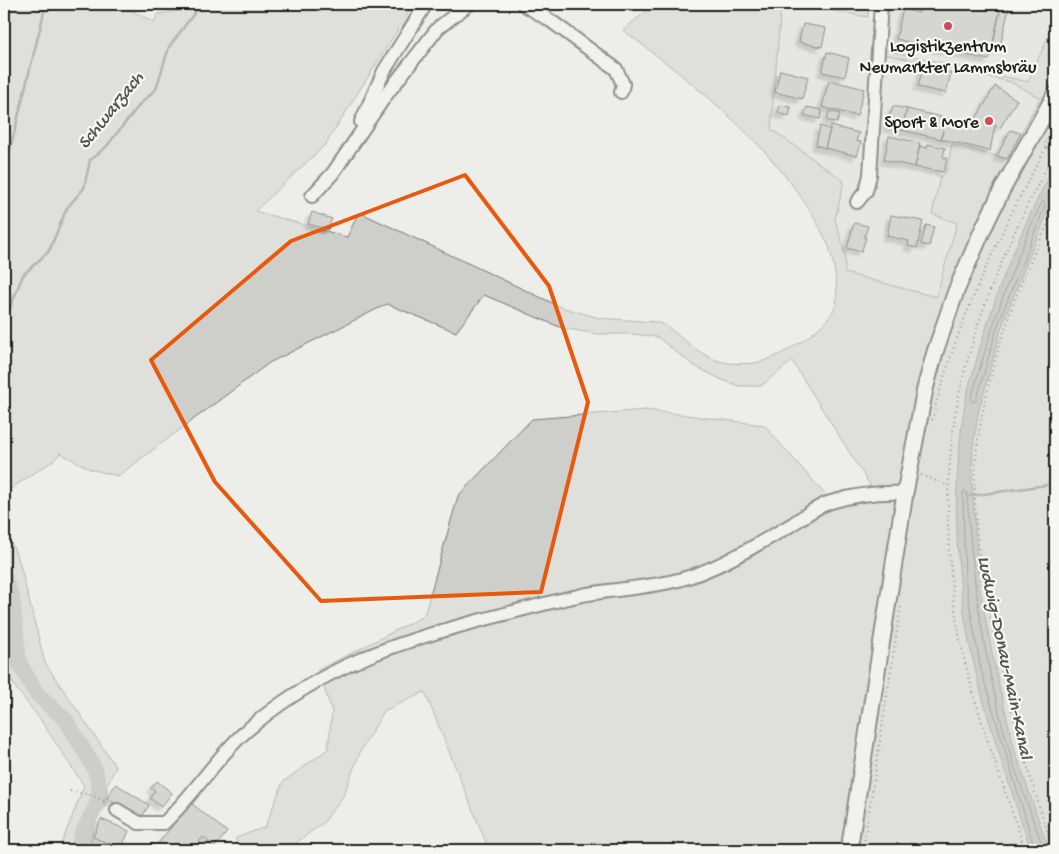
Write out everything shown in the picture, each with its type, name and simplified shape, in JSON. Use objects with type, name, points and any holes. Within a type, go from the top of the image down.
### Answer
[{"type":"main road","points":[[849,850],[905,493],[925,389],[956,291],[1003,188],[1055,95]]},
{"type":"street","points":[[352,146],[384,71],[426,4]]},
{"type":"street","points":[[312,196],[333,174],[386,95],[438,28],[469,4]]},
{"type":"street","points":[[523,4],[551,21],[616,70],[623,84],[621,92]]},
{"type":"street","points":[[857,202],[866,191],[870,176],[881,4]]},
{"type":"street","points":[[112,806],[138,823],[164,823],[200,785],[220,756],[245,732],[307,687],[354,660],[439,630],[582,595],[681,579],[710,568],[759,543],[829,502],[880,492],[905,493]]},
{"type":"path","points":[[931,424],[938,396],[982,279],[1025,186],[1055,131]]},
{"type":"path","points":[[1025,850],[973,691],[959,635],[951,581],[949,486],[959,394],[990,288],[1028,202],[1055,153]]},
{"type":"path","points":[[1053,850],[1023,755],[986,606],[976,496],[977,448],[983,410],[1003,336],[1029,265],[1055,211]]},
{"type":"path","points":[[1055,464],[1052,499],[1055,506]]},
{"type":"path","points":[[922,467],[920,475],[949,486]]},
{"type":"path","points":[[863,850],[902,598]]},
{"type":"path","points":[[70,791],[94,796],[112,806]]},
{"type":"highlighted area","points":[[465,175],[549,286],[588,402],[541,592],[321,601],[215,482],[151,360],[291,241]]},
{"type":"shaded area","points":[[8,4],[119,4],[154,22],[158,14],[184,10],[191,4],[414,4],[325,145],[255,211],[347,237],[359,212],[561,307],[599,318],[656,322],[665,325],[703,354],[720,361],[741,364],[760,362],[780,354],[813,333],[830,316],[835,307],[837,294],[834,266],[828,244],[810,211],[765,152],[711,100],[623,30],[655,4],[781,4],[771,129],[844,181],[835,220],[845,253],[845,273],[936,297],[957,223],[932,214],[940,177],[946,172],[952,144],[1007,159],[1040,98],[1011,82],[884,54],[885,50],[1028,82],[1052,28],[1055,29],[1055,83],[1007,173],[1019,176],[1055,112],[1055,124],[1044,145],[1049,149],[1055,138],[1053,153],[1055,155],[1055,850],[489,850],[425,692],[384,711],[361,750],[343,796],[324,822],[296,843],[291,850],[236,850],[236,838],[265,827],[283,782],[328,749],[332,711],[318,670],[424,616],[458,496],[532,419],[646,410],[764,425],[837,508],[877,496],[792,361],[761,386],[739,386],[720,379],[693,365],[657,337],[633,334],[596,334],[562,328],[484,295],[456,332],[387,304],[269,363],[118,476],[90,469],[60,453],[54,460],[4,493],[4,155],[6,146],[4,146],[4,26]]},
{"type":"shaded area","points":[[781,4],[796,4],[886,21],[888,4],[1055,4],[1055,68],[1007,159],[952,145],[932,214],[957,223],[936,297],[845,273],[845,253],[835,220],[838,206],[771,129]]},
{"type":"shaded area","points":[[796,4],[869,4],[868,17]]},
{"type":"shaded area","points":[[4,525],[19,561],[45,663],[116,767],[106,787],[105,807],[94,823],[90,850],[59,850],[84,786],[40,719],[15,687],[4,666]]},
{"type":"water","points":[[1055,166],[1055,196],[1002,326],[979,410],[973,446],[972,481],[979,584],[995,668],[1015,751],[1049,850],[1031,850],[988,718],[969,641],[963,609],[957,542],[957,475],[965,403],[984,333],[1020,236]]},
{"type":"building","name":"Logistikzentrum Neumarkter Lammsbräu","points":[[921,4],[1001,6],[989,60],[896,39],[903,9],[919,13]]},
{"type":"building","points":[[993,4],[1010,4],[999,51],[992,49],[1001,6]]},
{"type":"building","points":[[803,24],[826,28],[822,47],[799,42]]},
{"type":"building","points":[[827,52],[849,58],[845,77],[822,72]]},
{"type":"building","points":[[923,67],[951,73],[946,93],[918,87]]},
{"type":"building","points":[[780,70],[808,77],[802,99],[775,92]]},
{"type":"building","points":[[829,80],[864,89],[857,116],[822,107]]},
{"type":"building","name":"Sport & More","points":[[995,86],[1017,100],[1000,128],[995,125],[990,151],[941,139],[946,118],[973,124]]},
{"type":"building","points":[[780,105],[791,107],[789,116],[778,113]]},
{"type":"building","points":[[893,106],[907,109],[902,130],[886,127]]},
{"type":"building","points":[[807,107],[822,110],[820,119],[804,115]]},
{"type":"building","points":[[907,109],[946,118],[941,139],[902,130]]},
{"type":"building","points":[[829,111],[840,114],[837,123],[827,120]]},
{"type":"building","points":[[820,126],[830,129],[825,148],[816,145]]},
{"type":"building","points":[[831,126],[859,133],[856,141],[861,142],[857,156],[825,148]]},
{"type":"building","points":[[1010,130],[1021,133],[1007,159],[997,156]]},
{"type":"building","points":[[889,136],[920,143],[915,167],[884,160]]},
{"type":"building","points":[[928,144],[945,148],[943,157],[947,158],[944,172],[915,167],[920,146],[927,148]]},
{"type":"building","points":[[312,212],[332,219],[328,229],[308,224]]},
{"type":"building","points":[[891,215],[923,221],[917,248],[908,246],[909,241],[887,236]]},
{"type":"building","points":[[854,223],[868,226],[861,252],[847,248]]},
{"type":"building","points":[[926,225],[934,227],[929,246],[921,244]]},
{"type":"building","points":[[157,781],[172,793],[161,807],[150,798],[155,791],[151,788]]},
{"type":"building","points":[[116,784],[149,805],[140,820],[107,798]]},
{"type":"building","points":[[191,803],[227,832],[215,847],[203,837],[193,850],[147,850],[153,843],[156,846]]},
{"type":"building","points":[[101,819],[129,831],[121,849],[93,837]]},
{"type":"waterway","points":[[4,174],[46,4]]},
{"type":"waterway","name":"Schwarzach","points":[[4,316],[9,310],[23,275],[49,251],[67,208],[84,188],[90,160],[106,147],[141,103],[156,89],[169,47],[201,4]]},
{"type":"waterway","points":[[970,496],[1047,485]]},
{"type":"waterway","name":"Schwarzach","points":[[4,577],[12,598],[19,663],[37,694],[66,720],[95,769],[100,790],[98,802],[83,832],[77,850]]},
{"type":"place","name":"Logistikzentrum Neumarkter Lammsbräu","points":[[948,26]]},
{"type":"place","name":"Sport & More","points":[[989,121]]},
{"type":"water label","name":"Ludwig-Donau-Main-Kanal","points":[[1007,657]]}]
